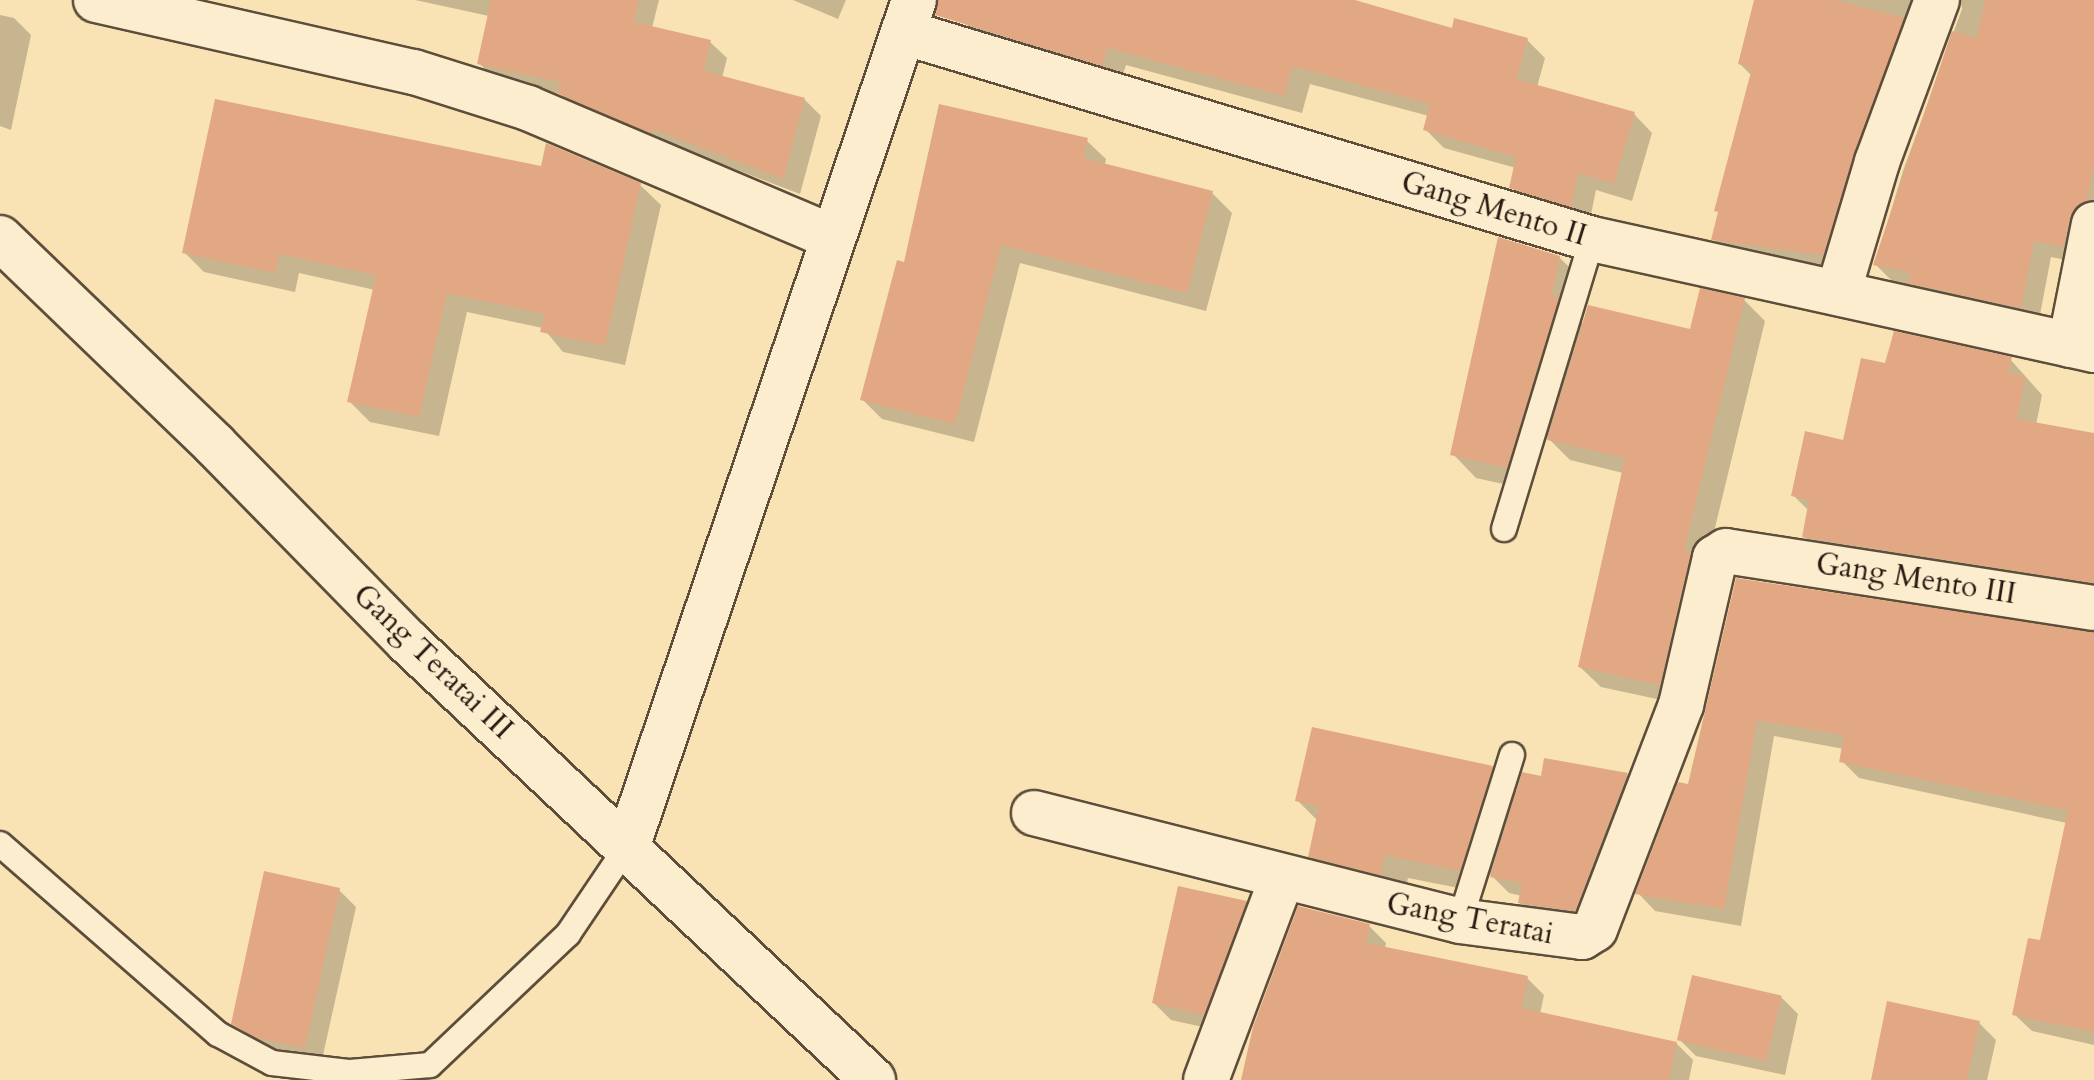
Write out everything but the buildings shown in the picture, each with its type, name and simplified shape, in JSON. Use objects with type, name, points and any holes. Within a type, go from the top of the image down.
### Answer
[{"type":"street","points":[[96,0],[414,72],[485,94],[832,237]]},
{"type":"street","points":[[1838,293],[1877,162],[1937,0]]},
{"type":"street","points":[[620,859],[908,16]]},
{"type":"street","name":"Gang Mento II","points":[[908,16],[1592,239],[2082,348]]},
{"type":"street","points":[[2082,348],[2094,224]]},
{"type":"street","name":"Gang Teratai III","points":[[0,238],[408,642],[620,859],[873,1080]]},
{"type":"street","name":"Gang Mento III","points":[[1738,549],[2094,608]]},
{"type":"street","name":"Gang Teratai","points":[[1034,813],[1460,921],[1568,939],[1595,929],[1681,705],[1715,558],[1738,549]]},
{"type":"street","points":[[1206,1080],[1282,878]]},
{"type":"lane","points":[[1504,529],[1592,239]]},
{"type":"lane","points":[[1460,921],[1512,755]]},
{"type":"lane","points":[[0,844],[218,1034],[272,1063],[350,1072],[430,1065],[581,916],[620,859]]}]
